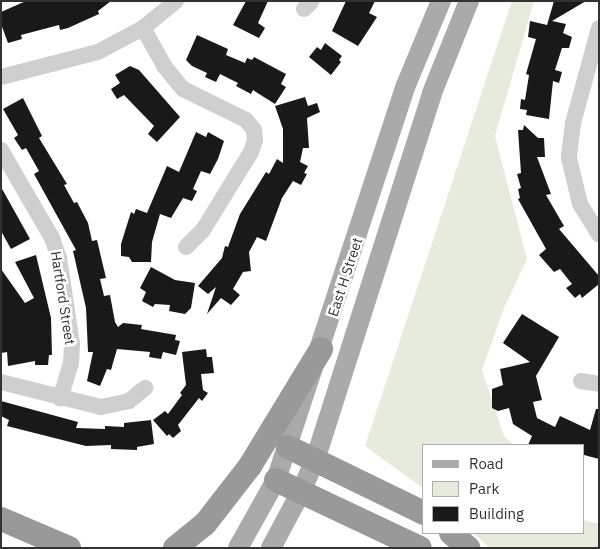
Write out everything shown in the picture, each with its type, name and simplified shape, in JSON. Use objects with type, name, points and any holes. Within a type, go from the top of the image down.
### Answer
[{"type":"highway","points":[[175,548],[205,524],[250,466],[321,349]]},
{"type":"highway","points":[[288,447],[422,512]]},
{"type":"highway","points":[[276,480],[302,490],[420,548]]},
{"type":"highway","points":[[1,519],[69,548]]},
{"type":"highway","points":[[452,534],[468,548]]},
{"type":"main road","name":"East H Street","points":[[238,548],[276,480],[321,349],[406,85],[441,1]]},
{"type":"main road","name":"East H Street","points":[[271,548],[302,490],[314,460],[432,93],[469,1]]},
{"type":"street","points":[[1,77],[83,58],[143,28],[176,1]]},
{"type":"street","points":[[143,28],[165,67],[184,89],[246,120],[254,130],[255,140],[252,152],[204,230],[186,247]]},
{"type":"street","points":[[599,28],[574,123],[569,158],[580,204],[599,234]]},
{"type":"street","name":"Hartford Street","points":[[1,150],[52,238],[60,258],[72,344],[71,363],[60,398]]},
{"type":"street","points":[[581,381],[599,384]]},
{"type":"street","points":[[1,382],[101,407],[129,401],[144,388]]},
{"type":"green space","points":[[512,1],[534,1],[495,136],[527,259],[504,308],[482,370],[504,436],[513,444],[422,444],[422,488],[365,446]]},
{"type":"green space","points":[[585,520],[599,524],[599,548],[490,548],[474,534],[585,534]]},
{"type":"building","points":[[26,1],[111,1],[98,11],[99,14],[68,28],[60,30],[59,25],[21,35],[22,39],[8,43],[1,24],[1,12]]},
{"type":"building","points":[[246,1],[268,1],[258,23],[265,28],[259,38],[233,25]]},
{"type":"building","points":[[346,1],[375,1],[369,13],[377,17],[358,46],[332,31]]},
{"type":"building","points":[[554,1],[586,1],[552,21],[566,24],[563,33],[572,37],[569,48],[562,48],[555,70],[562,72],[559,83],[553,81],[549,119],[526,115],[527,110],[520,109],[521,99],[525,100],[529,75],[526,74],[536,39],[528,37],[530,21],[547,25]]},
{"type":"building","points":[[197,35],[228,49],[226,55],[245,63],[247,58],[252,60],[254,57],[286,74],[281,84],[286,87],[275,104],[253,90],[251,94],[236,86],[238,83],[220,74],[216,82],[205,77],[207,73],[192,66],[186,60]]},
{"type":"building","points":[[325,43],[342,56],[339,60],[341,62],[331,75],[309,57],[317,47],[321,50]]},
{"type":"building","points":[[130,66],[139,70],[180,117],[157,142],[148,134],[154,126],[124,95],[117,99],[111,89],[120,83],[115,75]]},
{"type":"building","points":[[305,97],[308,106],[317,103],[320,112],[307,118],[309,148],[303,148],[300,162],[308,166],[304,173],[307,174],[301,185],[293,181],[282,198],[266,241],[257,237],[249,252],[251,271],[243,272],[233,289],[240,295],[231,305],[221,298],[207,314],[216,287],[208,294],[198,286],[222,258],[225,246],[228,247],[240,214],[266,172],[269,174],[277,159],[283,163],[283,129],[275,106]]},
{"type":"building","points":[[23,98],[42,136],[39,138],[67,184],[64,185],[74,203],[77,202],[88,223],[92,241],[97,240],[106,278],[100,279],[104,296],[110,295],[115,322],[118,327],[123,323],[142,325],[141,329],[176,335],[175,340],[180,341],[176,355],[163,352],[161,359],[149,357],[150,352],[117,349],[111,370],[107,369],[100,386],[87,381],[93,352],[88,352],[86,308],[73,251],[76,250],[34,174],[39,171],[26,148],[22,150],[14,138],[18,135],[3,109]]},
{"type":"building","points":[[524,125],[538,138],[544,138],[545,157],[537,157],[551,194],[546,195],[564,226],[559,229],[599,276],[599,284],[582,298],[580,294],[575,298],[566,288],[572,284],[560,269],[554,272],[539,255],[546,249],[518,199],[520,198],[518,189],[521,188],[517,174],[521,173],[518,130],[523,130]]},
{"type":"building","points":[[196,132],[206,137],[208,132],[224,141],[218,159],[210,174],[201,171],[193,189],[197,191],[192,201],[183,198],[171,218],[160,214],[152,242],[151,262],[132,262],[129,257],[121,256],[121,244],[131,212],[134,214],[136,209],[147,213],[167,166],[179,172]]},
{"type":"building","points":[[1,187],[30,239],[11,249],[1,231]]},
{"type":"building","points":[[36,255],[51,318],[52,355],[49,355],[48,365],[35,365],[35,361],[8,366],[7,352],[1,353],[1,269],[25,303],[34,298],[15,262]]},
{"type":"building","points":[[151,267],[175,280],[195,283],[191,308],[185,314],[169,311],[170,305],[155,304],[153,307],[142,301],[146,292],[140,288]]},
{"type":"building","points":[[522,314],[559,337],[536,376],[542,400],[533,402],[537,418],[555,427],[560,416],[590,430],[596,409],[599,409],[599,459],[585,455],[585,444],[528,444],[532,436],[513,424],[509,408],[498,411],[492,408],[492,389],[503,385],[500,369],[530,362],[503,343]]},
{"type":"building","points":[[206,349],[207,357],[212,357],[214,373],[201,374],[203,390],[208,393],[202,401],[199,398],[178,425],[181,431],[173,438],[169,434],[167,436],[153,420],[165,411],[168,414],[182,395],[180,393],[186,385],[182,352]]},
{"type":"building","points":[[1,401],[78,422],[76,428],[105,429],[105,426],[124,427],[124,423],[151,420],[154,444],[137,447],[137,450],[111,449],[111,445],[86,446],[7,426],[9,420],[1,416]]}]
